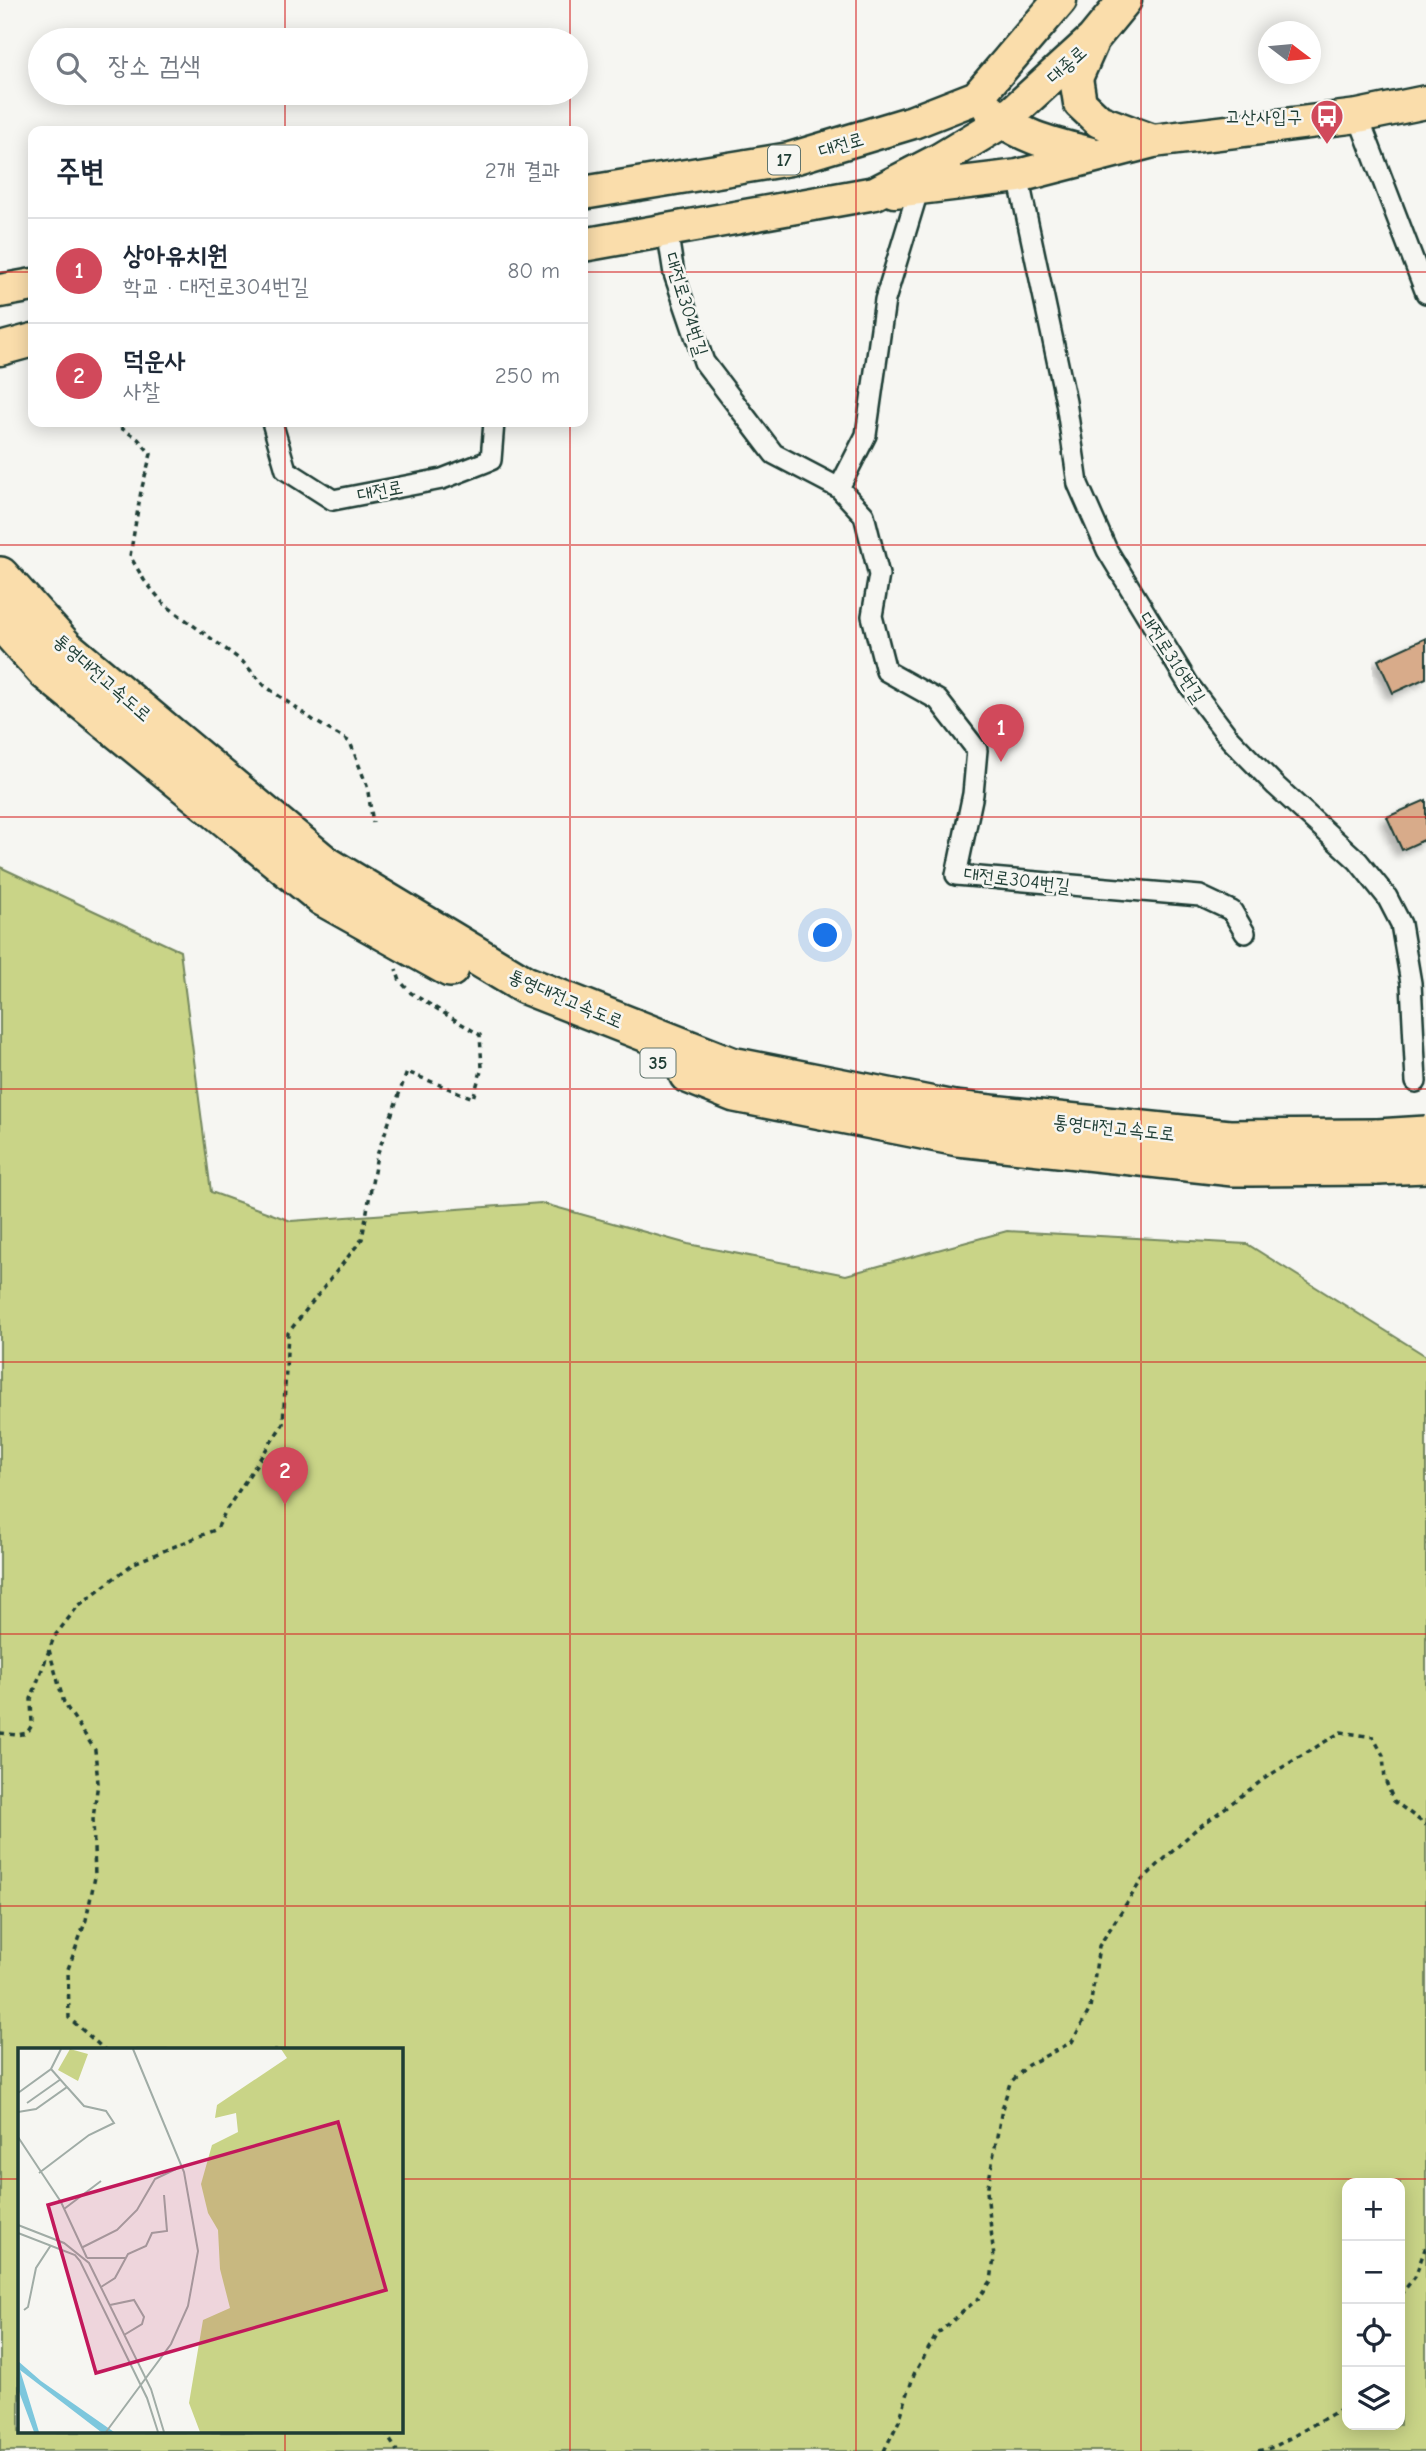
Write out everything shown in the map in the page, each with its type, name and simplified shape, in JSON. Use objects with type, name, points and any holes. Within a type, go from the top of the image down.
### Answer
[{"type":"highway","name":"통영대전고속도로","points":[[0,576],[56,660]]},
{"type":"highway","name":"통영대전고속도로","points":[[0,620],[56,660],[323,897],[530,1013],[736,1093],[958,1138],[1233,1167],[1378,1152],[1426,1135]]},
{"type":"highway","name":"통영대전고속도로","points":[[1378,1152],[1426,1164]]},
{"type":"main road","name":"17","points":[[977,97],[1060,0]]},
{"type":"main road","name":"대종로","points":[[1002,122],[1093,39],[1125,0]]},
{"type":"main road","points":[[1093,39],[1076,78],[1080,103],[1099,121],[1153,141]]},
{"type":"main road","points":[[977,97],[1002,122],[1047,143],[1098,155]]},
{"type":"main road","name":"대전로","points":[[588,192],[790,159],[913,122],[977,97]]},
{"type":"main road","points":[[588,244],[876,193],[1018,176],[1153,141],[1358,116],[1426,102]]},
{"type":"main road","points":[[876,193],[939,160],[1002,122]]},
{"type":"main road","points":[[0,291],[28,286]]},
{"type":"main road","points":[[0,349],[28,341]]},
{"type":"street","points":[[1358,116],[1426,293]]},
{"type":"street","name":"대전로316번길","points":[[1018,176],[1066,402],[1079,484],[1107,550],[1189,685],[1230,739],[1276,786],[1358,861],[1387,897],[1401,924],[1411,983],[1416,1082]]},
{"type":"street","points":[[839,488],[866,435],[885,300],[919,188]]},
{"type":"street","name":"대전로304번길","points":[[667,229],[674,274],[704,362],[774,454],[839,488],[864,515],[879,575],[872,616],[886,671],[938,700],[976,750],[973,794],[956,875],[1200,896],[1232,911],[1245,933]]},
{"type":"street","name":"대전로","points":[[273,427],[286,470],[334,499],[442,479],[491,460],[494,427]]},
{"type":"path","points":[[120,427],[138,439],[151,454],[141,491],[131,556],[144,580],[164,604],[242,661],[265,686],[350,742],[367,786],[373,823]]},
{"type":"path","points":[[0,1733],[27,1733],[32,1725],[31,1699],[49,1649],[54,1637],[78,1606],[134,1563],[218,1529],[226,1510],[283,1423],[288,1333],[362,1239],[376,1155],[407,1072],[473,1098],[482,1068],[480,1035],[411,993],[400,981],[396,968]]},
{"type":"path","points":[[49,1649],[64,1703],[95,1751],[99,1783],[93,1818],[95,1877],[86,1920],[68,1969],[69,2018],[103,2048]]},
{"type":"path","points":[[884,2451],[899,2421],[914,2374],[937,2334],[979,2297],[990,2281],[994,2259],[987,2191],[1002,2109],[1010,2083],[1028,2065],[1072,2042],[1090,2009],[1099,1946],[1141,1881],[1195,1831],[1268,1776],[1341,1732],[1373,1737],[1383,1755],[1385,1780],[1394,1801],[1426,1825]]},
{"type":"path","points":[[1405,2288],[1415,2277],[1426,2246]]},
{"type":"path","points":[[1258,2451],[1274,2447],[1342,2408]]},
{"type":"path","points":[[386,2434],[397,2451]]},
{"type":"green space","points":[[0,867],[180,951],[211,1192],[291,1221],[541,1203],[688,1244],[846,1275],[1007,1231],[1247,1244],[1426,1356],[1426,2451],[0,2451]]},
{"type":"building","points":[[1426,638],[1426,678],[1393,693],[1378,660]]},
{"type":"building","points":[[1426,800],[1426,839],[1402,850],[1387,817]]},
{"type":"place","name":"고산사입구","points":[[1327,146]]},
{"type":"place","name":"상아유치원","points":[[1001,762]]},
{"type":"place","name":"덕운사","points":[[285,1505]]}]
